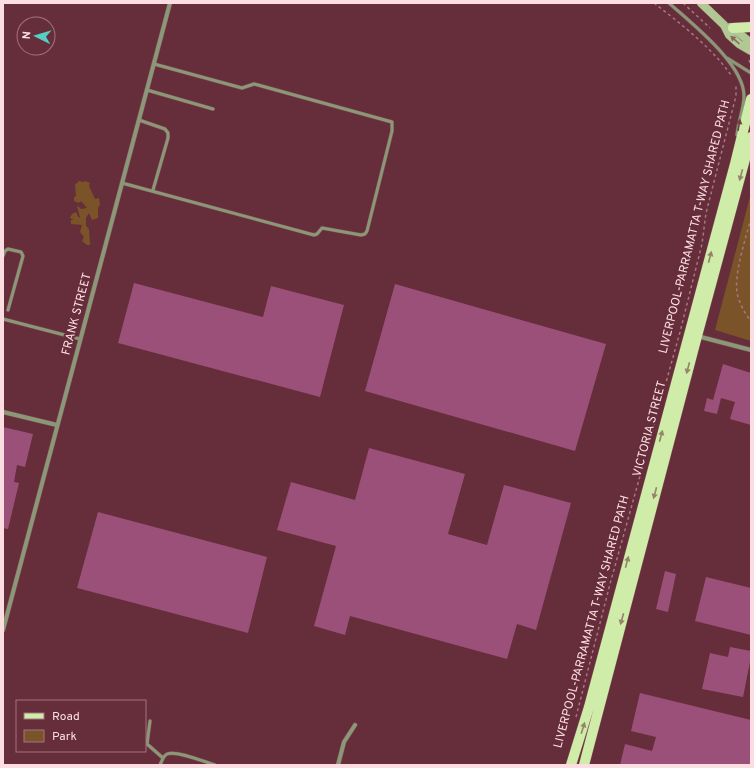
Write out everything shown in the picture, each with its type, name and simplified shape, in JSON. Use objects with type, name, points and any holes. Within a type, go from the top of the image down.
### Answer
[{"type":"main road","points":[[729,27],[751,27]]},
{"type":"main road","name":"VICTORIA STREET","points":[[571,765],[589,707],[735,164],[751,99]]},
{"type":"main road","name":"VICTORIA STREET","points":[[584,765],[751,137]]},
{"type":"street","name":"FRANK STREET","points":[[3,630],[170,3]]},
{"type":"street","points":[[701,3],[729,27],[751,43]]},
{"type":"street","points":[[729,27],[729,35],[739,44],[751,51]]},
{"type":"street","points":[[697,336],[751,350]]},
{"type":"street","points":[[3,412],[58,426]]},
{"type":"street","points":[[338,765],[344,742],[355,725]]},
{"type":"lane","points":[[669,3],[724,56],[737,73],[742,84],[744,96],[738,128],[735,164]]},
{"type":"lane","points":[[724,56],[751,73]]},
{"type":"lane","points":[[122,183],[153,190],[314,235],[317,234],[322,228],[362,235],[367,231],[392,131],[392,122],[254,84],[242,88],[154,64]]},
{"type":"lane","points":[[147,90],[213,109]]},
{"type":"lane","points":[[139,120],[165,129],[168,134],[153,190]]},
{"type":"lane","points":[[3,256],[4,251],[8,249],[21,252],[23,256],[8,310]]},
{"type":"lane","points":[[3,318],[80,339]]},
{"type":"lane","points":[[150,721],[146,744],[163,758]]},
{"type":"lane","points":[[160,765],[163,758],[168,754],[176,753],[215,765]]},
{"type":"path","points":[[654,3],[709,50],[732,76]]},
{"type":"path","points":[[683,3],[710,28]]},
{"type":"path","points":[[749,60],[750,66]]},
{"type":"path","name":"LIVERPOOL-PARRAMATTA T-WAY SHARED PATH","points":[[575,720],[612,576],[702,244],[706,213],[736,96],[736,86],[734,81]]},
{"type":"path","points":[[751,218],[736,282],[737,296],[744,313],[751,321]]},
{"type":"green space","points":[[79,181],[90,183],[89,186],[95,199],[99,198],[100,205],[98,207],[98,218],[92,220],[89,213],[86,218],[86,226],[89,229],[90,245],[87,245],[82,241],[84,237],[80,232],[82,225],[71,224],[71,220],[74,220],[70,218],[72,214],[76,212],[79,218],[80,217],[78,206],[81,209],[87,208],[81,201],[79,203],[74,201],[74,197],[76,196],[75,185]]},
{"type":"green space","points":[[751,193],[751,341],[715,330]]},
{"type":"building","points":[[134,283],[263,317],[271,286],[344,305],[320,397],[118,343]]},
{"type":"building","points":[[395,284],[606,344],[575,451],[365,391]]},
{"type":"building","points":[[723,364],[751,373],[751,425],[730,419],[735,402],[721,398],[717,414],[704,411],[707,398],[713,400]]},
{"type":"building","points":[[3,427],[33,434],[25,467],[17,465],[14,482],[19,483],[8,529],[3,528]]},
{"type":"building","points":[[369,448],[465,474],[448,534],[487,545],[504,485],[571,503],[536,630],[517,624],[507,659],[350,616],[345,635],[314,626],[336,546],[277,530],[291,482],[355,500]]},
{"type":"building","points":[[98,512],[267,557],[248,633],[77,588]]},
{"type":"building","points":[[665,571],[676,574],[668,612],[656,609]]},
{"type":"building","points":[[706,577],[751,588],[751,635],[695,621]]},
{"type":"building","points":[[730,647],[751,651],[743,697],[702,689],[710,653],[728,657]]},
{"type":"building","points":[[640,693],[751,720],[751,765],[620,765],[625,744],[652,751],[656,737],[631,731]]}]
